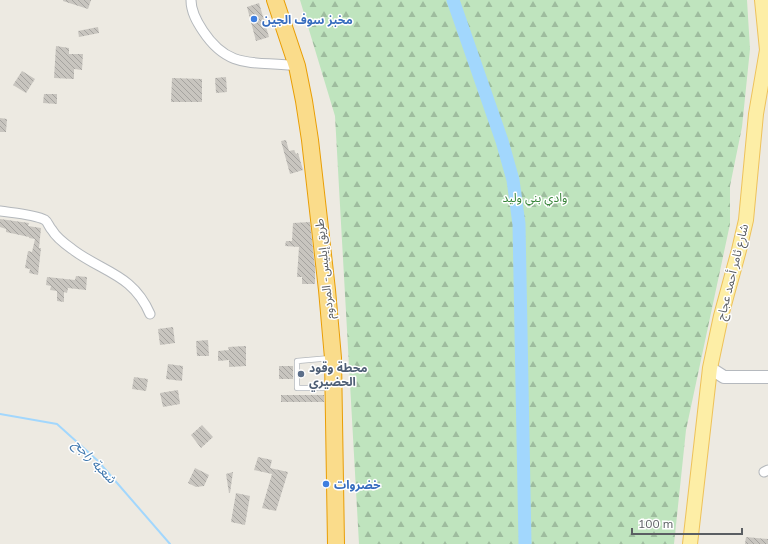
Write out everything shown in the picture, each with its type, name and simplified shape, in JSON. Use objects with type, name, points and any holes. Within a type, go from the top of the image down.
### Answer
[{"type":"highway","name":"طريق إيليس- المردوم","points":[[275,0],[297,66],[311,148],[333,358],[336,544]]},
{"type":"main road","name":"شارع ثامر أحمد عجاج","points":[[690,544],[710,368],[746,220],[756,114],[767,50],[762,0]]},
{"type":"street","points":[[191,0],[196,20],[214,45],[225,55],[244,62],[262,65],[283,64],[297,66]]},
{"type":"street","points":[[0,211],[38,217],[46,221],[52,231],[73,250],[116,274],[132,287],[142,299],[150,314]]},
{"type":"street","points":[[710,368],[724,377],[768,377]]},
{"type":"lane","points":[[333,358],[296,361],[297,388],[334,388]]},
{"type":"green space","name":"وادي بني وليد","points":[[300,0],[747,0],[750,49],[742,127],[730,186],[730,224],[686,430],[674,544],[359,544],[335,116]]},
{"type":"building","points":[[63,0],[91,0],[88,9]]},
{"type":"building","points":[[259,3],[269,37],[256,41],[247,7]]},
{"type":"building","points":[[98,27],[99,33],[79,37],[78,31]]},
{"type":"building","points":[[56,46],[69,48],[69,54],[83,54],[82,70],[74,69],[74,79],[54,78]]},
{"type":"building","points":[[22,71],[35,79],[26,93],[13,85]]},
{"type":"building","points":[[226,77],[227,92],[216,93],[215,78]]},
{"type":"building","points":[[172,78],[202,79],[202,102],[171,102]]},
{"type":"building","points":[[44,94],[57,94],[57,104],[43,103]]},
{"type":"building","points":[[0,118],[7,119],[6,132],[0,132]]},
{"type":"building","points":[[286,140],[289,151],[294,150],[296,154],[298,153],[303,170],[290,174],[281,141]]},
{"type":"building","points":[[0,219],[29,223],[28,226],[41,228],[39,248],[41,248],[38,275],[29,273],[30,269],[25,268],[28,251],[32,252],[35,239],[6,232],[6,229],[0,227]]},
{"type":"building","points":[[310,222],[315,268],[315,284],[302,284],[302,277],[297,277],[299,247],[285,246],[286,241],[292,241],[293,223]]},
{"type":"building","points":[[76,276],[87,277],[86,290],[68,288],[67,293],[64,292],[64,302],[57,301],[57,291],[50,290],[51,286],[46,285],[47,277],[75,280]]},
{"type":"building","points":[[173,327],[175,343],[160,345],[158,329]]},
{"type":"building","points":[[208,340],[209,356],[197,356],[196,341]]},
{"type":"building","points":[[246,346],[246,366],[229,367],[229,360],[218,361],[218,351],[229,350],[228,347]]},
{"type":"building","points":[[168,364],[183,366],[182,381],[166,379]]},
{"type":"building","points":[[279,366],[293,366],[293,379],[279,379]]},
{"type":"building","points":[[134,377],[148,379],[146,391],[132,389]]},
{"type":"building","points":[[178,390],[180,404],[163,407],[160,393]]},
{"type":"building","points":[[281,395],[324,395],[324,402],[281,402]]},
{"type":"building","points":[[202,425],[213,437],[201,448],[191,435]]},
{"type":"building","points":[[258,457],[272,460],[270,468],[288,472],[276,511],[262,508],[272,474],[254,470]]},
{"type":"building","points":[[195,468],[209,475],[204,486],[196,487],[188,483]]},
{"type":"building","points":[[233,472],[230,493],[229,493],[226,474]]},
{"type":"building","points":[[236,493],[250,496],[245,525],[231,522]]},
{"type":"building","points":[[746,537],[768,539],[768,544],[745,544]]},
{"type":"waterway","name":"وادي بني وليد","points":[[453,0],[502,141],[513,180],[519,224],[525,544]]},
{"type":"waterway","name":"شعبة راجح","points":[[0,414],[57,424],[98,461],[170,544]]},
{"type":"place","name":"مخبز سوف الجين","points":[[254,19]]},
{"type":"place","name":"محطة وقود الحضيري","points":[[301,374]]},
{"type":"place","name":"خضروات","points":[[326,484]]}]
